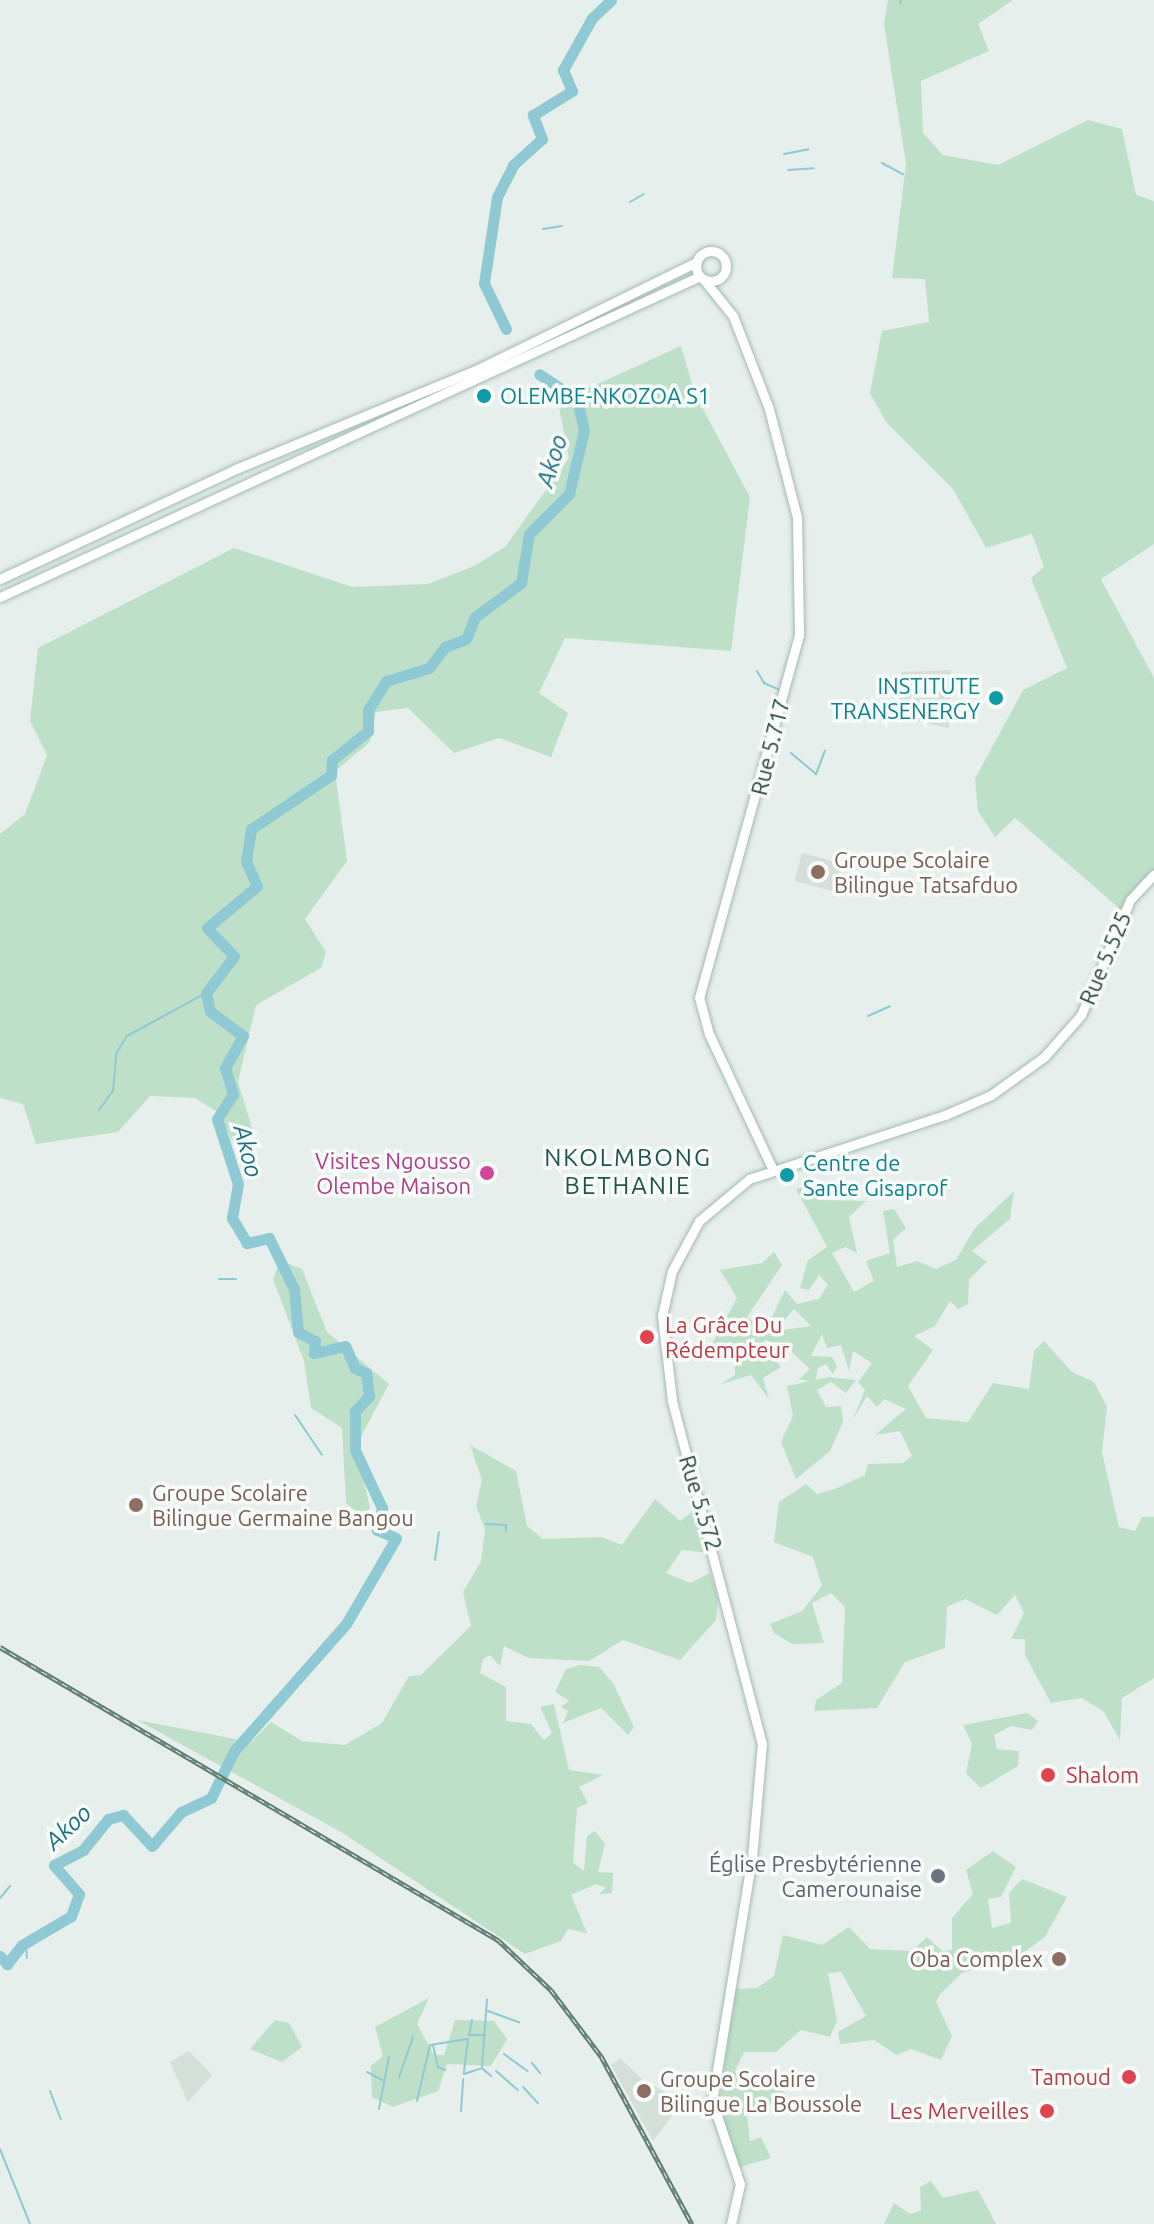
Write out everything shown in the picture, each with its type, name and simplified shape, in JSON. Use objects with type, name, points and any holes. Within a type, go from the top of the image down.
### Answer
[{"type":"street","points":[[0,579],[238,468],[478,369],[696,262],[708,251],[720,254],[722,276],[702,278],[0,597]]},
{"type":"street","points":[[696,262],[702,278]]},
{"type":"street","name":"Rue 5.717","points":[[722,276],[792,486],[799,635],[699,997],[709,1034],[771,1166]]},
{"type":"street","name":"Rue 5.717","points":[[702,278],[733,316]]},
{"type":"street","name":"Rue 5.525","points":[[1057,1043],[1090,996],[1130,900],[1154,874]]},
{"type":"street","name":"Rue 5.572","points":[[731,2224],[740,2187],[712,2101],[752,1858],[762,1744],[736,1621],[675,1415],[662,1316],[677,1254],[699,1221],[771,1166],[977,1101],[1057,1043]]},
{"type":"shaded area","points":[[951,670],[949,728],[892,716],[902,672]]},
{"type":"shaded area","name":"Groupe Scolaire Bilingue Tatsafduo","points":[[802,853],[842,864],[834,892],[794,881]]},
{"type":"shaded area","points":[[189,2051],[212,2075],[188,2102],[170,2062]]},
{"type":"shaded area","name":"Groupe Scolaire Bilingue La Boussole","points":[[620,2058],[644,2081],[683,2101],[653,2141],[611,2065]]},
{"type":"green space","points":[[888,0],[1013,0],[978,24],[989,51],[921,81],[923,133],[943,155],[998,165],[1088,120],[1122,129],[1136,195],[1154,201],[1154,544],[1101,579],[1154,678],[1154,879],[1127,915],[1015,818],[995,837],[978,811],[975,779],[1023,690],[1067,668],[1031,578],[1044,567],[1032,534],[986,548],[953,489],[886,422],[870,393],[882,331],[929,322],[925,279],[892,278],[906,164],[884,24]]},
{"type":"green space","points":[[681,346],[695,394],[750,497],[731,651],[565,638],[539,693],[568,713],[551,757],[499,738],[454,753],[408,708],[376,712],[370,742],[335,771],[347,861],[305,919],[326,952],[321,968],[256,1005],[238,1082],[254,1134],[232,1141],[219,1113],[195,1098],[150,1096],[118,1132],[36,1144],[23,1104],[0,1098],[0,834],[25,814],[47,755],[30,721],[38,648],[234,548],[352,587],[428,584],[474,566],[505,547],[569,458],[558,402]]},
{"type":"green space","points":[[812,1185],[819,1200],[866,1201],[849,1217],[857,1253],[845,1247],[832,1253],[854,1292],[874,1281],[866,1261],[890,1253],[883,1211],[894,1209],[906,1228],[893,1240],[897,1267],[917,1261],[936,1269],[956,1260],[975,1228],[1014,1191],[1010,1219],[972,1251],[987,1262],[969,1279],[968,1304],[958,1309],[950,1301],[935,1326],[914,1336],[933,1350],[908,1386],[926,1418],[968,1422],[993,1383],[1029,1389],[1034,1351],[1044,1341],[1072,1372],[1094,1382],[1107,1407],[1102,1452],[1119,1527],[1135,1531],[1142,1517],[1154,1517],[1154,1678],[1122,1698],[1120,1740],[1104,1712],[1082,1698],[1051,1703],[1025,1655],[1025,1639],[1011,1639],[1024,1613],[1015,1595],[997,1615],[965,1599],[947,1607],[945,1648],[905,1662],[877,1708],[814,1711],[816,1700],[842,1683],[845,1607],[831,1593],[812,1603],[824,1643],[792,1644],[774,1633],[770,1624],[802,1611],[822,1586],[813,1557],[774,1542],[779,1502],[806,1484],[817,1494],[835,1489],[865,1475],[868,1464],[903,1463],[912,1456],[900,1431],[875,1435],[906,1409],[884,1399],[877,1407],[867,1396],[852,1421],[865,1390],[858,1382],[872,1363],[853,1351],[849,1371],[841,1345],[827,1348],[822,1334],[811,1356],[832,1357],[837,1366],[833,1374],[826,1364],[818,1368],[815,1382],[799,1379],[810,1369],[786,1347],[766,1340],[754,1348],[754,1355],[771,1354],[781,1367],[763,1378],[769,1399],[751,1375],[721,1384],[735,1375],[734,1345],[716,1342],[711,1363],[709,1350],[737,1298],[720,1270],[762,1263],[774,1252],[782,1265],[747,1317],[769,1332],[811,1326],[794,1309],[777,1328],[770,1321],[785,1290],[797,1304],[819,1299],[828,1285],[819,1275],[809,1290],[800,1288],[808,1260],[827,1247],[796,1189]]},
{"type":"green space","points":[[280,1261],[302,1269],[327,1332],[389,1384],[356,1446],[370,1508],[364,1518],[346,1503],[342,1428],[311,1408],[304,1361],[273,1279]]},
{"type":"green space","points":[[829,1377],[856,1380],[846,1393],[831,1382],[817,1390],[826,1407],[841,1406],[843,1422],[830,1451],[796,1479],[781,1442],[793,1416],[787,1386]]},
{"type":"green space","points":[[470,1445],[516,1471],[527,1526],[543,1539],[601,1537],[622,1545],[655,1499],[680,1521],[695,1510],[709,1553],[682,1550],[666,1573],[690,1583],[710,1573],[718,1599],[716,1620],[680,1660],[623,1640],[589,1661],[529,1658],[504,1646],[500,1666],[490,1655],[483,1659],[480,1673],[506,1687],[506,1721],[531,1724],[544,1740],[552,1733],[540,1707],[554,1704],[569,1770],[603,1775],[579,1787],[588,1803],[577,1808],[573,1863],[584,1871],[587,1836],[595,1831],[605,1844],[598,1872],[613,1873],[612,1893],[599,1894],[606,1888],[596,1884],[571,1895],[587,1933],[568,1929],[561,1941],[525,1954],[341,1832],[137,1720],[251,1742],[271,1722],[302,1741],[345,1745],[382,1723],[409,1676],[421,1675],[471,1626],[463,1592],[481,1561],[485,1529],[476,1506],[482,1480]]},
{"type":"green space","points":[[580,1665],[599,1667],[613,1683],[634,1727],[628,1735],[601,1708],[563,1723],[568,1711],[561,1707],[569,1701],[555,1692],[566,1669]]},
{"type":"green space","points":[[1027,1713],[1038,1721],[1032,1730],[1011,1726],[994,1735],[997,1749],[1019,1751],[1018,1766],[981,1788],[966,1773],[972,1744],[963,1725]]},
{"type":"green space","points":[[993,1851],[1016,1867],[1001,1897],[988,1899],[992,1928],[1011,1923],[1009,1893],[1022,1879],[1067,1897],[1045,1937],[1022,1954],[962,1973],[940,1994],[936,2002],[952,2036],[941,2060],[911,2049],[897,2055],[874,2040],[840,2044],[838,2032],[866,2016],[841,1972],[828,1973],[837,2021],[830,2037],[801,2030],[776,2052],[744,2052],[735,2071],[743,2086],[774,2079],[787,2096],[747,2116],[750,2141],[761,2137],[771,2158],[737,2168],[717,2121],[735,1989],[757,1988],[774,1976],[783,1935],[822,1945],[849,1927],[870,1949],[912,1951],[927,1937],[942,1951],[952,1950],[952,1918],[973,1894],[966,1870]]},
{"type":"green space","points":[[429,1998],[417,2024],[434,2055],[444,2055],[455,2020],[494,2021],[507,2039],[491,2066],[447,2064],[438,2091],[393,2107],[372,2097],[371,2066],[383,2056],[375,2027]]},
{"type":"green space","points":[[275,2020],[289,2023],[302,2047],[282,2062],[250,2049]]},
{"type":"green space","points":[[931,2181],[943,2198],[978,2190],[996,2224],[884,2224],[894,2203],[910,2214],[921,2211],[920,2187]]},
{"type":"waterway","name":"Akoo","points":[[506,329],[484,283],[497,197],[513,165],[542,139],[533,115],[572,91],[563,70],[592,18],[611,0]]},
{"type":"waterway","points":[[784,154],[809,149]]},
{"type":"waterway","points":[[882,163],[903,174]]},
{"type":"waterway","points":[[788,170],[814,168]]},
{"type":"waterway","points":[[630,202],[644,194]]},
{"type":"waterway","points":[[543,229],[562,226]]},
{"type":"waterway","name":"Akoo","points":[[0,1956],[7,1964],[22,1945],[71,1916],[79,1894],[54,1865],[83,1850],[108,1819],[123,1815],[152,1846],[181,1812],[211,1798],[234,1751],[346,1624],[396,1538],[377,1530],[382,1508],[355,1450],[355,1411],[369,1396],[366,1373],[355,1368],[345,1346],[314,1353],[315,1341],[298,1332],[294,1289],[269,1238],[247,1243],[232,1218],[238,1184],[217,1119],[233,1094],[225,1068],[243,1036],[210,1011],[206,993],[234,956],[207,928],[257,886],[246,861],[251,829],[331,775],[332,760],[368,731],[368,710],[386,681],[429,668],[445,647],[466,639],[475,617],[521,583],[529,534],[569,494],[584,430],[577,399],[539,374]]},
{"type":"waterway","points":[[757,671],[764,683],[780,690]]},
{"type":"waterway","points":[[791,753],[816,774],[825,751]]},
{"type":"waterway","points":[[99,1110],[113,1091],[116,1054],[127,1036],[206,993]]},
{"type":"waterway","points":[[868,1016],[890,1006]]},
{"type":"waterway","points":[[219,1279],[236,1279]]},
{"type":"waterway","points":[[295,1415],[322,1455]]},
{"type":"waterway","name":"Akoo","points":[[380,1492],[382,1508]]},
{"type":"waterway","points":[[486,1524],[506,1525],[506,1531]]},
{"type":"waterway","points":[[435,1560],[439,1532]]},
{"type":"waterway","points":[[0,1898],[10,1886]]},
{"type":"waterway","points":[[26,1945],[27,1958]]},
{"type":"waterway","points":[[482,2066],[487,1999]]},
{"type":"waterway","points":[[488,2011],[519,2022]]},
{"type":"waterway","points":[[472,2020],[469,2035],[485,2035]]},
{"type":"waterway","points":[[399,2077],[413,2037]]},
{"type":"waterway","points":[[417,2101],[430,2045],[468,2039],[464,2074],[482,2068]]},
{"type":"waterway","points":[[433,2045],[438,2067],[445,2070]]},
{"type":"waterway","points":[[504,2054],[527,2071]]},
{"type":"waterway","points":[[379,2109],[389,2057]]},
{"type":"waterway","points":[[532,2063],[540,2073]]},
{"type":"waterway","points":[[483,2069],[491,2076]]},
{"type":"waterway","points":[[496,2071],[518,2090]]},
{"type":"waterway","points":[[367,2072],[382,2080]]},
{"type":"waterway","points":[[461,2111],[463,2079]]},
{"type":"waterway","points":[[523,2087],[538,2103]]},
{"type":"waterway","points":[[50,2091],[61,2119]]},
{"type":"waterway","points":[[0,2149],[30,2224]]},
{"type":"railway","points":[[0,1647],[498,1940],[551,1990],[601,2056],[692,2224]]},
{"type":"place","name":"OLEMBE-NKOZOA S1","points":[[484,396]]},
{"type":"place","name":"INSTITUTE TRANSENERGY","points":[[996,698]]},
{"type":"place","name":"Groupe Scolaire Bilingue Tatsafduo","points":[[818,872]]},
{"type":"place","name":"Visites Ngousso Olembe Maison","points":[[487,1173]]},
{"type":"place","name":"Centre de Sante Gisaprof","points":[[787,1175]]},
{"type":"place","name":"La Grâce Du Rédempteur","points":[[647,1337]]},
{"type":"place","name":"Groupe Scolaire Bilingue Germaine Bangou","points":[[136,1505]]},
{"type":"place","name":"Shalom","points":[[1048,1775]]},
{"type":"place","name":"Église Presbytérienne Camerounaise","points":[[938,1876]]},
{"type":"place","name":"Oba Complex","points":[[1059,1959]]},
{"type":"place","name":"Tamoud","points":[[1129,2077]]},
{"type":"place","name":"Groupe Scolaire Bilingue La Boussole","points":[[644,2091]]},
{"type":"place","name":"Les Merveilles","points":[[1047,2111]]},
{"type":"district","name":"NKOLMBONG BETHANIE","points":[[628,1172]]}]
